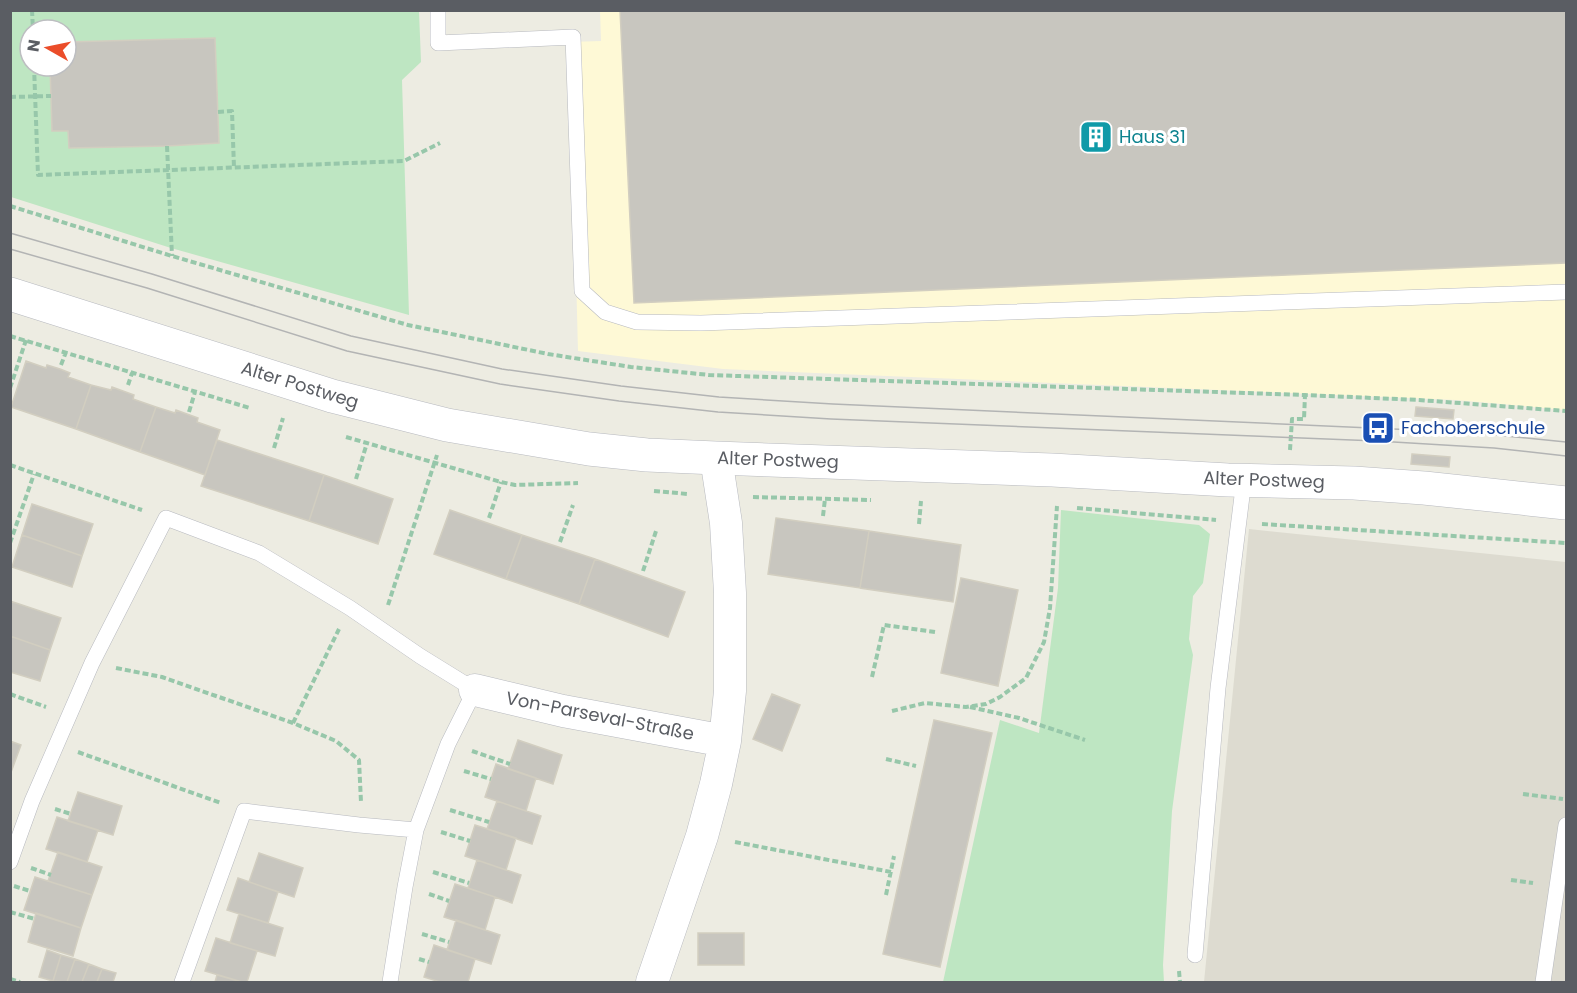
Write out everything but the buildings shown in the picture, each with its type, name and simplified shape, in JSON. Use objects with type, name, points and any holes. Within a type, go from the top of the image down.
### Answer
[{"type":"street","name":"Alter Postweg","points":[[10,294],[332,396],[447,425],[589,449],[716,459],[1354,483],[1566,502]]},
{"type":"street","points":[[651,982],[702,836],[725,741],[730,692],[730,593],[726,523],[716,459]]},
{"type":"street","name":"Von-Parseval-Straße","points":[[475,690],[563,711],[725,741]]},
{"type":"lane","points":[[438,10],[438,49],[573,37],[582,291],[605,312],[636,322],[701,323],[1566,292]]},
{"type":"lane","points":[[1196,955],[1218,688],[1244,480]]},
{"type":"lane","points":[[10,862],[32,801],[92,663],[166,518],[259,553],[350,608],[420,657],[475,690],[448,744],[416,830],[390,982]]},
{"type":"lane","points":[[182,982],[244,811],[416,830]]},
{"type":"lane","points":[[1544,982],[1566,825]]},
{"type":"path","points":[[35,78],[38,175],[404,161],[440,143]]},
{"type":"path","points":[[10,97],[51,96]]},
{"type":"path","points":[[218,112],[232,111],[234,168]]},
{"type":"path","points":[[167,146],[172,256]]},
{"type":"path","points":[[10,206],[408,325],[548,354],[631,367],[709,375],[1305,394],[1566,411]]},
{"type":"path","points":[[10,388],[26,340]]},
{"type":"path","points":[[61,365],[66,352]]},
{"type":"path","points":[[128,385],[132,373]]},
{"type":"path","points":[[189,412],[195,392]]},
{"type":"path","points":[[1290,453],[1292,419],[1304,419],[1307,408],[1305,394]]},
{"type":"path","points":[[274,448],[283,418]]},
{"type":"path","points":[[380,628],[447,425]]},
{"type":"path","points":[[356,479],[367,443]]},
{"type":"path","points":[[10,465],[166,518]]},
{"type":"path","points":[[10,543],[34,474]]},
{"type":"path","points":[[489,518],[501,482]]},
{"type":"path","points":[[823,516],[825,499]]},
{"type":"path","points":[[919,524],[921,501]]},
{"type":"path","points":[[560,542],[573,505]]},
{"type":"path","points":[[966,707],[986,704],[1026,678],[1044,642],[1050,608],[1057,506]]},
{"type":"path","points":[[1238,522],[1566,543]]},
{"type":"path","points":[[643,571],[656,531]]},
{"type":"path","points":[[293,723],[350,608]]},
{"type":"path","points":[[872,677],[884,625],[935,632]]},
{"type":"path","points":[[92,663],[162,677],[293,723],[336,741],[359,760],[361,806],[359,825]]},
{"type":"path","points":[[10,694],[69,715]]},
{"type":"path","points":[[892,711],[925,703],[966,707],[1019,718],[1085,740]]},
{"type":"path","points":[[56,744],[244,811]]},
{"type":"path","points":[[448,744],[510,764]]},
{"type":"path","points":[[886,759],[916,766]]},
{"type":"path","points":[[1523,794],[1566,800]]},
{"type":"path","points":[[426,802],[489,822]]},
{"type":"path","points":[[702,836],[891,872]]},
{"type":"path","points":[[886,895],[894,856]]},
{"type":"path","points":[[409,865],[469,882]]},
{"type":"path","points":[[10,885],[30,891]]},
{"type":"path","points":[[10,912],[35,919]]},
{"type":"path","points":[[10,979],[20,982]]},
{"type":"shaded area","name":"Haus 31","points":[[600,10],[1566,11],[1566,410],[1456,400],[723,369],[578,351],[570,42],[601,41]]},
{"type":"shaded area","points":[[1249,529],[1566,562],[1566,982],[1204,982]]},
{"type":"green space","points":[[11,11],[419,11],[421,62],[402,80],[409,315],[171,248],[11,197]]},
{"type":"green space","points":[[1061,510],[1199,525],[1210,534],[1203,583],[1193,596],[1189,639],[1193,655],[1172,811],[1164,982],[943,982],[1000,720],[1039,733],[1058,588]]},
{"type":"tram line","points":[[10,233],[152,274],[351,336],[502,369],[621,386],[719,397],[833,404],[1438,431],[1566,442]]},
{"type":"tram line","points":[[10,249],[147,288],[347,351],[500,384],[619,401],[718,412],[831,419],[1377,441],[1494,448],[1566,456]]},
{"type":"place","name":"Haus 31","points":[[1096,137]]},
{"type":"place","name":"Fachoberschule","points":[[1378,428]]}]
